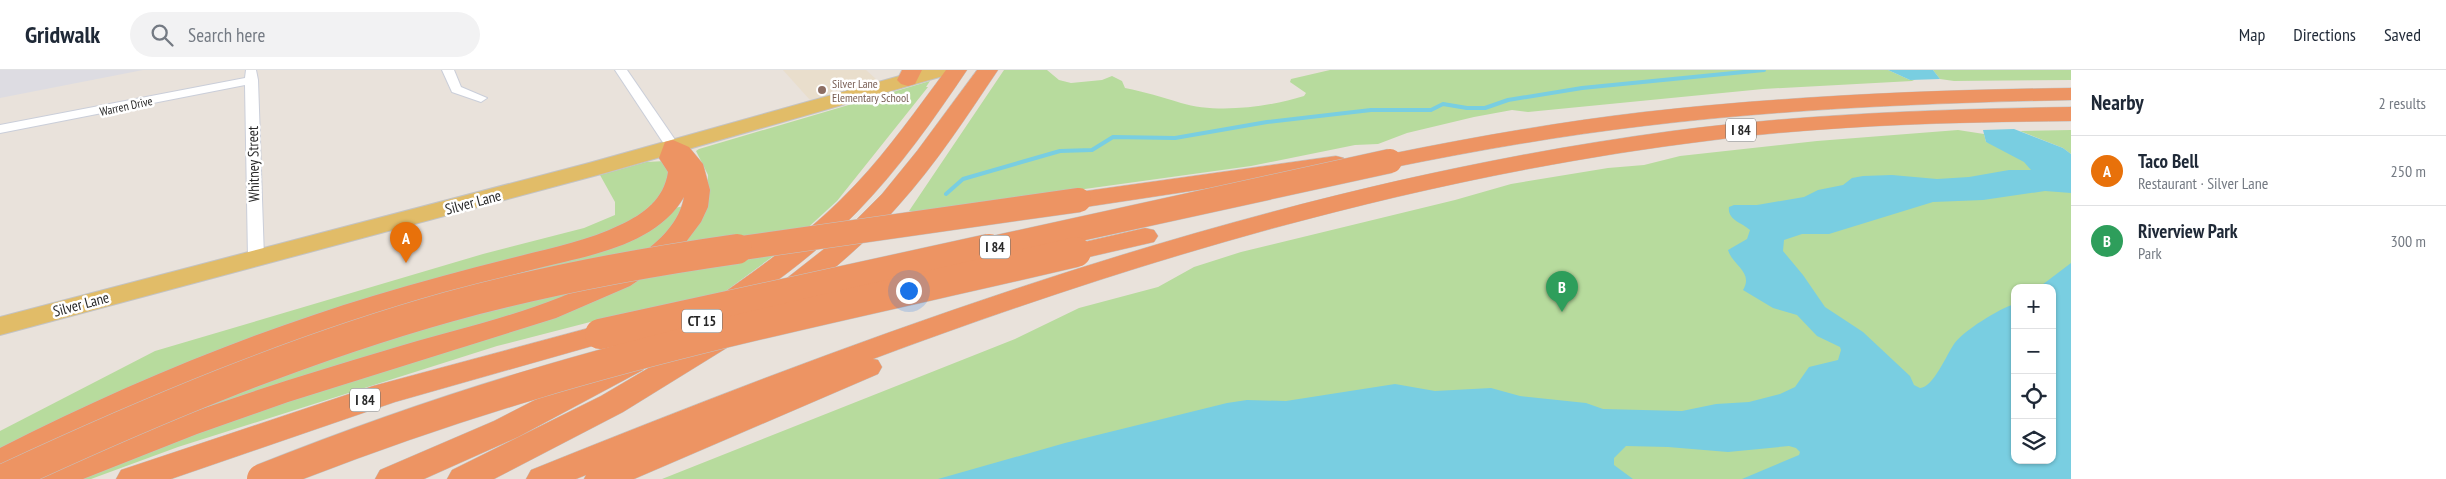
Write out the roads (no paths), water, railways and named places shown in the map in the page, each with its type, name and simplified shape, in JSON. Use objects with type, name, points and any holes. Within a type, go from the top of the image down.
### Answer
[{"type":"highway","name":"CT 15","points":[[464,479],[630,394],[719,340],[800,283],[858,232],[903,185],[988,70]]},
{"type":"highway","name":"CT 15","points":[[392,479],[506,429],[583,390],[675,338],[764,278],[828,226],[863,192],[950,74]]},
{"type":"highway","name":"I 84","points":[[133,479],[376,397],[600,334],[1386,158],[1540,132],[1652,117],[1791,104],[1915,98],[2071,94]]},
{"type":"highway","name":"I 84","points":[[543,479],[734,399],[857,352],[1030,290],[1163,248],[1360,198],[1522,162],[1666,138],[1792,125],[1919,117],[2071,114]]},
{"type":"highway","points":[[13,456],[171,381],[319,323],[419,292],[592,245],[626,232],[652,218],[672,197],[680,175],[672,158],[673,147],[685,154],[696,177],[698,192],[694,210],[683,228],[659,253],[615,282],[582,297],[539,312],[231,409],[118,450],[49,479]]},
{"type":"highway","points":[[4,479],[129,422],[252,372],[396,323],[530,286],[688,256],[1386,158]]},
{"type":"highway","points":[[262,479],[428,418],[578,371],[1076,252],[1323,196],[1441,174],[1522,162]]},
{"type":"highway","points":[[602,479],[900,353],[1087,281],[1163,248]]},
{"type":"main road","name":"Silver Lane","points":[[0,326],[673,147],[910,75],[950,74]]},
{"type":"street","points":[[448,70],[456,89],[481,98]]},
{"type":"street","points":[[620,70],[673,147]]},
{"type":"street","name":"Warren Drive","points":[[0,129],[252,75]]},
{"type":"street","name":"Whitney Street","points":[[252,75],[256,258]]},
{"type":"water","points":[[1888,70],[1933,70],[1940,79],[1910,80]]},
{"type":"water","points":[[2014,129],[2063,148],[2071,154],[2071,193],[2045,191],[1983,200],[1933,202],[1829,234],[1802,234],[1784,240],[1783,251],[1803,275],[1825,307],[1863,332],[1910,376],[1914,385],[1920,388],[1925,387],[1935,377],[1954,344],[1965,333],[1991,315],[2011,305],[2011,464],[2056,464],[2056,284],[2043,284],[2071,263],[2071,479],[1742,479],[1799,455],[1800,452],[1796,448],[1789,446],[1728,452],[1626,446],[1614,458],[1614,465],[1633,479],[938,479],[1065,443],[1227,403],[1247,400],[1286,401],[1395,384],[1435,391],[1491,388],[1520,396],[1586,403],[1603,409],[1682,411],[1716,404],[1749,402],[1780,394],[1795,387],[1809,367],[1838,360],[1841,350],[1840,347],[1817,336],[1797,315],[1773,308],[1743,290],[1746,278],[1728,250],[1747,239],[1750,230],[1730,215],[1729,207],[1734,205],[1757,205],[1804,197],[1818,190],[1843,185],[1852,178],[1863,176],[1892,175],[1937,179],[1969,177],[2009,170],[2031,170],[2024,162],[1986,142],[1983,130]]},
{"type":"waterway","points":[[946,194],[963,179],[1060,151],[1092,150],[1113,137],[1175,138],[1267,122],[1371,110],[1431,110],[1443,104],[1467,108],[1485,108],[1508,100],[1582,88],[1764,70]]},
{"type":"place","name":"Silver Lane Elementary School","points":[[822,90]]},
{"type":"place","name":"Taco Bell","points":[[406,263]]},
{"type":"place","name":"Riverview Park","points":[[1562,312]]}]
